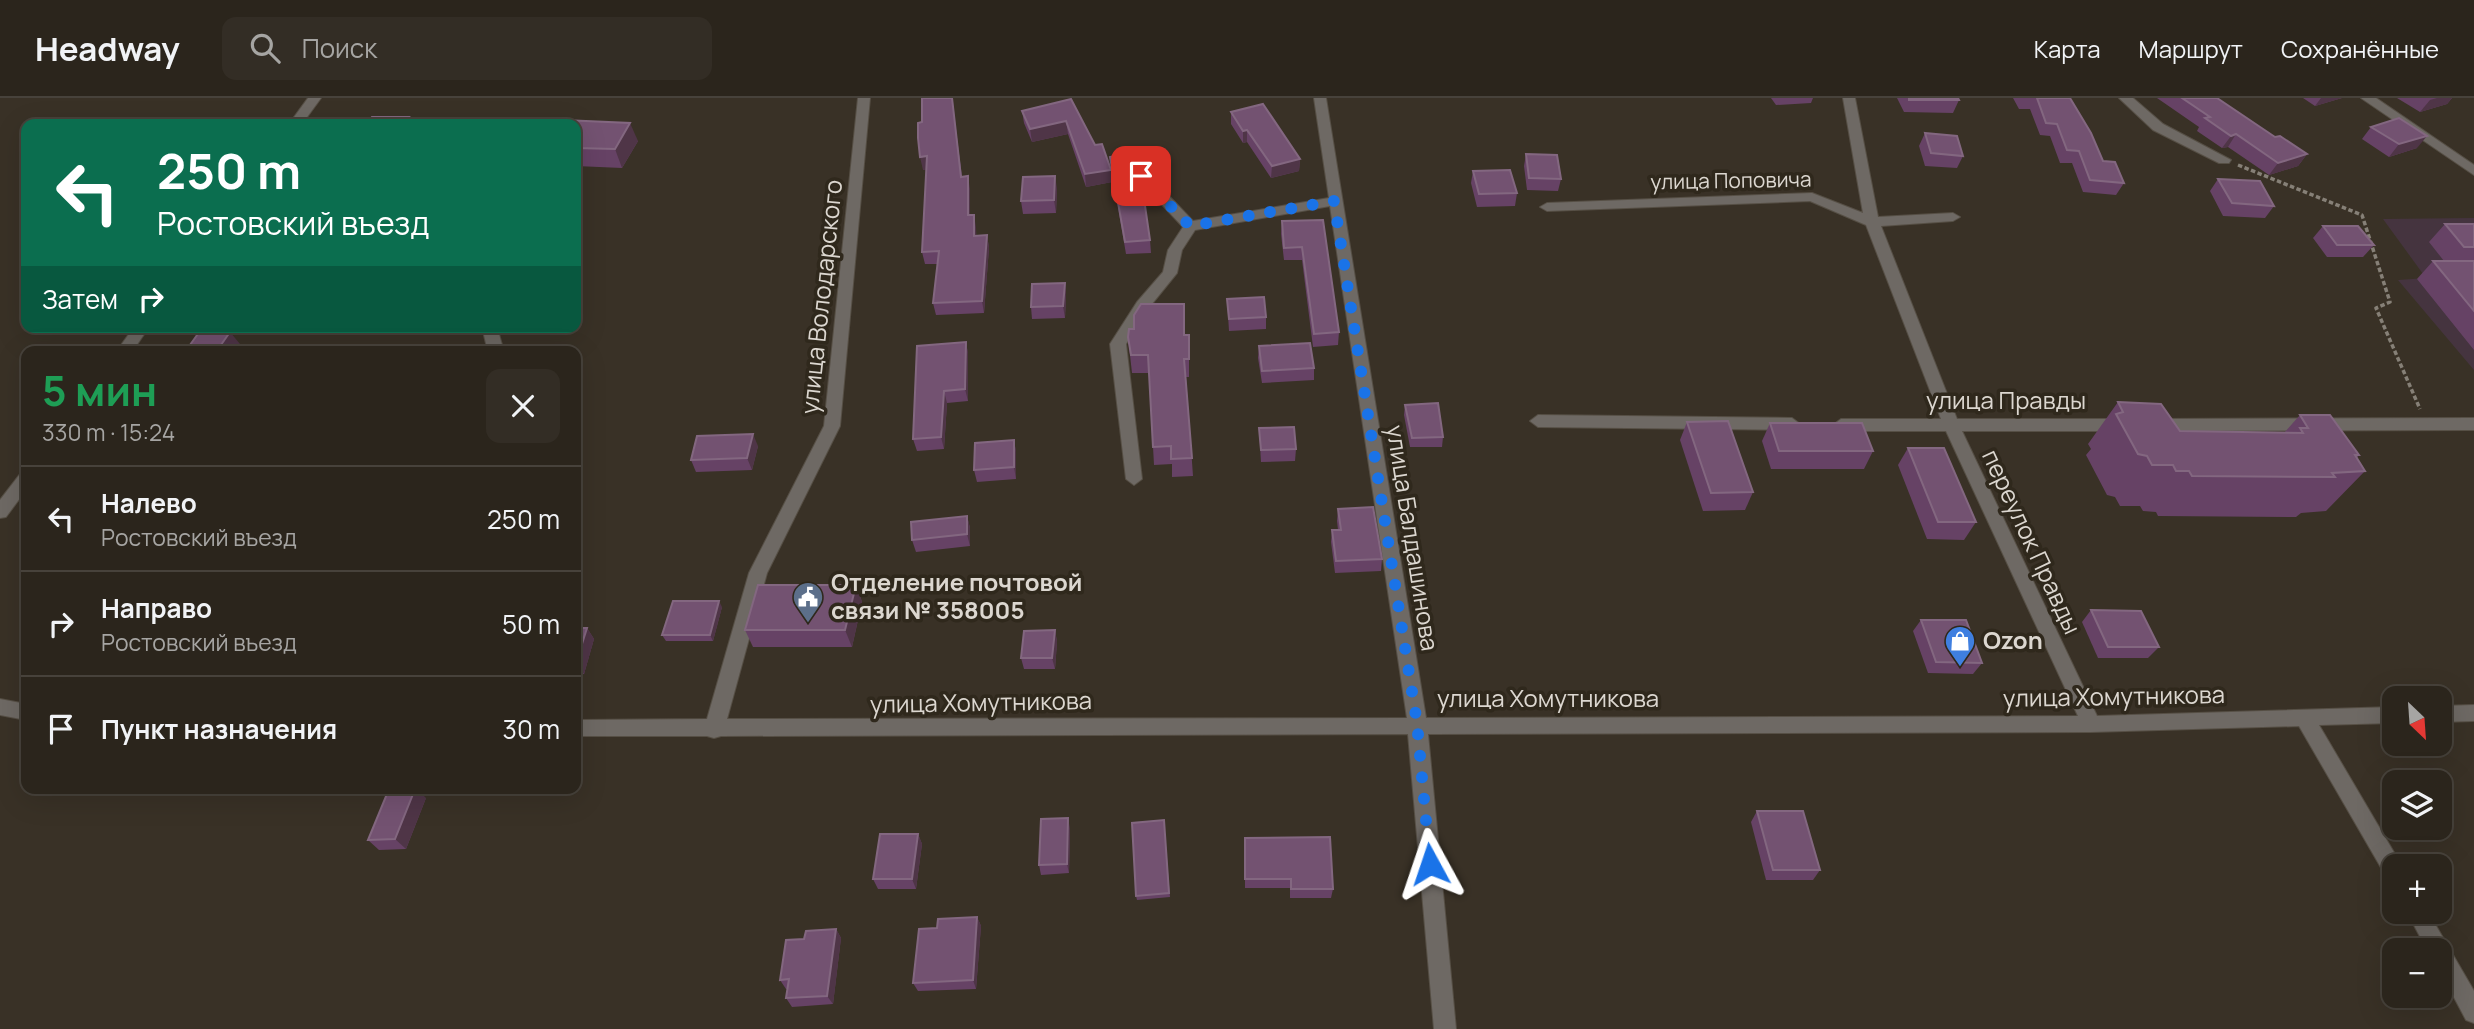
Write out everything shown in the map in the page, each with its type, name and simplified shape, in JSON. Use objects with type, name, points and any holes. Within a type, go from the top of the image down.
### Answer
[{"type":"street","points":[[295,98],[298,119]]},
{"type":"street","points":[[299,119],[315,98]]},
{"type":"street","name":"улица Володарского","points":[[714,730],[758,573],[832,426],[864,98]]},
{"type":"street","name":"улица Балдашинова","points":[[1320,98],[1417,723],[1445,1029]]},
{"type":"street","name":"переулок Правды","points":[[1849,98],[1872,222],[1952,426],[2091,724]]},
{"type":"street","points":[[2124,98],[2158,127],[2224,160]]},
{"type":"street","points":[[2367,98],[2474,171]]},
{"type":"street","points":[[1141,176],[1190,226]]},
{"type":"street","name":"улица Поповича","points":[[1547,207],[1812,197],[1872,222],[1953,217]]},
{"type":"street","points":[[1135,479],[1118,344],[1142,306],[1170,272],[1175,250],[1190,226],[1334,201]]},
{"type":"street","name":"улица Правды","points":[[1538,421],[1952,426],[2474,424]]},
{"type":"street","points":[[0,512],[21,485]]},
{"type":"street","points":[[0,707],[21,711]]},
{"type":"street","points":[[2452,714],[2474,713]]},
{"type":"street","name":"улица Хомутникова","points":[[581,728],[714,730],[1417,723],[2091,724],[2382,715]]},
{"type":"street","points":[[2304,718],[2384,854]]},
{"type":"street","points":[[2452,974],[2474,1012]]},
{"type":"path","points":[[2224,160],[2362,215],[2390,302],[2376,308],[2427,423]]},
{"type":"shaded area","points":[[2474,218],[2474,370],[2398,280],[2426,278],[2383,219]]},
{"type":"building","points":[[922,98],[952,98],[961,177],[968,176],[968,215],[974,215],[974,236],[987,235],[982,301],[933,303],[939,251],[922,252],[927,156],[920,157],[918,138],[918,123],[922,122]]},
{"type":"building","points":[[1958,98],[1959,100],[1909,100]]},
{"type":"building","points":[[2037,98],[2070,98],[2091,133],[2103,161],[2115,162],[2124,183],[2090,180],[2079,151],[2067,150],[2057,124],[2046,123]]},
{"type":"building","points":[[2182,98],[2217,98],[2275,137],[2280,136],[2307,154],[2278,163],[2236,134],[2231,136],[2205,118],[2210,117]]},
{"type":"building","points":[[1071,99],[1095,145],[1102,144],[1111,170],[1085,174],[1066,121],[1030,129],[1022,111]]},
{"type":"building","points":[[1263,104],[1300,159],[1272,166],[1231,112]]},
{"type":"building","points":[[372,117],[409,117],[408,119],[371,119]]},
{"type":"building","points":[[2399,118],[2427,136],[2399,144],[2371,127]]},
{"type":"building","points":[[581,121],[630,123],[615,149],[581,148]]},
{"type":"building","points":[[1925,133],[1957,136],[1963,156],[1931,153]]},
{"type":"building","points":[[1127,154],[1139,185],[1142,185],[1150,240],[1125,242],[1110,157]]},
{"type":"building","points":[[1526,154],[1557,155],[1561,179],[1529,178]]},
{"type":"building","points":[[1510,170],[1517,193],[1479,194],[1473,171]]},
{"type":"building","points":[[1055,176],[1054,200],[1021,201],[1023,177]]},
{"type":"building","points":[[2218,179],[2260,181],[2274,206],[2232,203]]},
{"type":"building","points":[[1323,220],[1339,332],[1314,334],[1302,247],[1284,248],[1282,221]]},
{"type":"building","points":[[2445,224],[2474,224],[2474,247],[2464,247]]},
{"type":"building","points":[[2323,226],[2358,226],[2374,245],[2337,245]]},
{"type":"building","points":[[2433,261],[2474,261],[2474,311]]},
{"type":"building","points":[[1065,283],[1063,306],[1031,307],[1032,284]]},
{"type":"building","points":[[1264,297],[1266,317],[1229,319],[1227,299]]},
{"type":"building","points":[[1141,304],[1184,304],[1184,335],[1189,335],[1189,359],[1184,359],[1192,458],[1171,459],[1171,446],[1153,447],[1148,355],[1131,355],[1128,337],[1129,329],[1134,329],[1134,315]]},
{"type":"building","points":[[199,333],[229,333],[220,346],[189,346]]},
{"type":"building","points":[[966,342],[965,389],[944,391],[941,437],[913,439],[917,346]]},
{"type":"building","points":[[1310,343],[1314,368],[1262,371],[1259,346]]},
{"type":"building","points":[[2118,402],[2161,404],[2180,431],[2303,433],[2300,428],[2308,428],[2300,415],[2330,415],[2359,455],[2355,455],[2365,471],[2332,473],[2335,477],[2192,476],[2189,471],[2176,471],[2173,465],[2152,465],[2147,456],[2138,454],[2116,414],[2123,412]]},
{"type":"building","points":[[1438,403],[1443,437],[1412,438],[1405,405]]},
{"type":"building","points":[[1728,421],[1753,492],[1711,493],[1687,422]]},
{"type":"building","points":[[1770,423],[1862,423],[1873,451],[1779,451]]},
{"type":"building","points":[[1294,427],[1296,449],[1261,450],[1259,428]]},
{"type":"building","points":[[753,434],[747,458],[691,460],[697,436]]},
{"type":"building","points":[[1014,440],[1014,467],[974,470],[975,443]]},
{"type":"building","points":[[1908,448],[1944,448],[1976,522],[1938,522]]},
{"type":"building","points":[[1373,507],[1382,559],[1336,561],[1332,530],[1341,530],[1338,509]]},
{"type":"building","points":[[967,516],[967,534],[912,540],[911,522]]},
{"type":"building","points":[[758,585],[856,585],[845,630],[745,630]]},
{"type":"building","points":[[673,601],[719,601],[710,635],[662,635]]},
{"type":"building","points":[[2091,610],[2141,611],[2159,647],[2108,647]]},
{"type":"building","points":[[1921,620],[1966,620],[1982,663],[1936,662]]},
{"type":"building","points":[[581,628],[587,628],[581,647]]},
{"type":"building","points":[[1055,630],[1052,658],[1021,658],[1024,631]]},
{"type":"building","points":[[387,794],[413,794],[395,839],[368,840]]},
{"type":"building","points":[[1757,811],[1803,811],[1820,870],[1773,870]]},
{"type":"building","points":[[1068,818],[1067,864],[1039,865],[1041,819]]},
{"type":"building","points":[[1164,820],[1169,893],[1136,896],[1132,823]]},
{"type":"building","points":[[880,834],[918,834],[912,879],[873,879]]},
{"type":"building","points":[[1330,837],[1333,889],[1291,889],[1291,879],[1245,879],[1245,838]]},
{"type":"building","points":[[977,917],[973,980],[913,983],[919,929],[937,928],[938,919]]},
{"type":"building","points":[[836,929],[827,996],[786,998],[789,979],[780,980],[786,940],[804,939],[806,931]]},
{"type":"place","name":"Отделение почтовой связи № 358005","points":[[808,624]]},
{"type":"place","name":"Ozon","points":[[1960,668]]},
{"type":"route","points":[[1141,176],[1190,226],[1334,201],[1417,723],[1430,864]]}]
